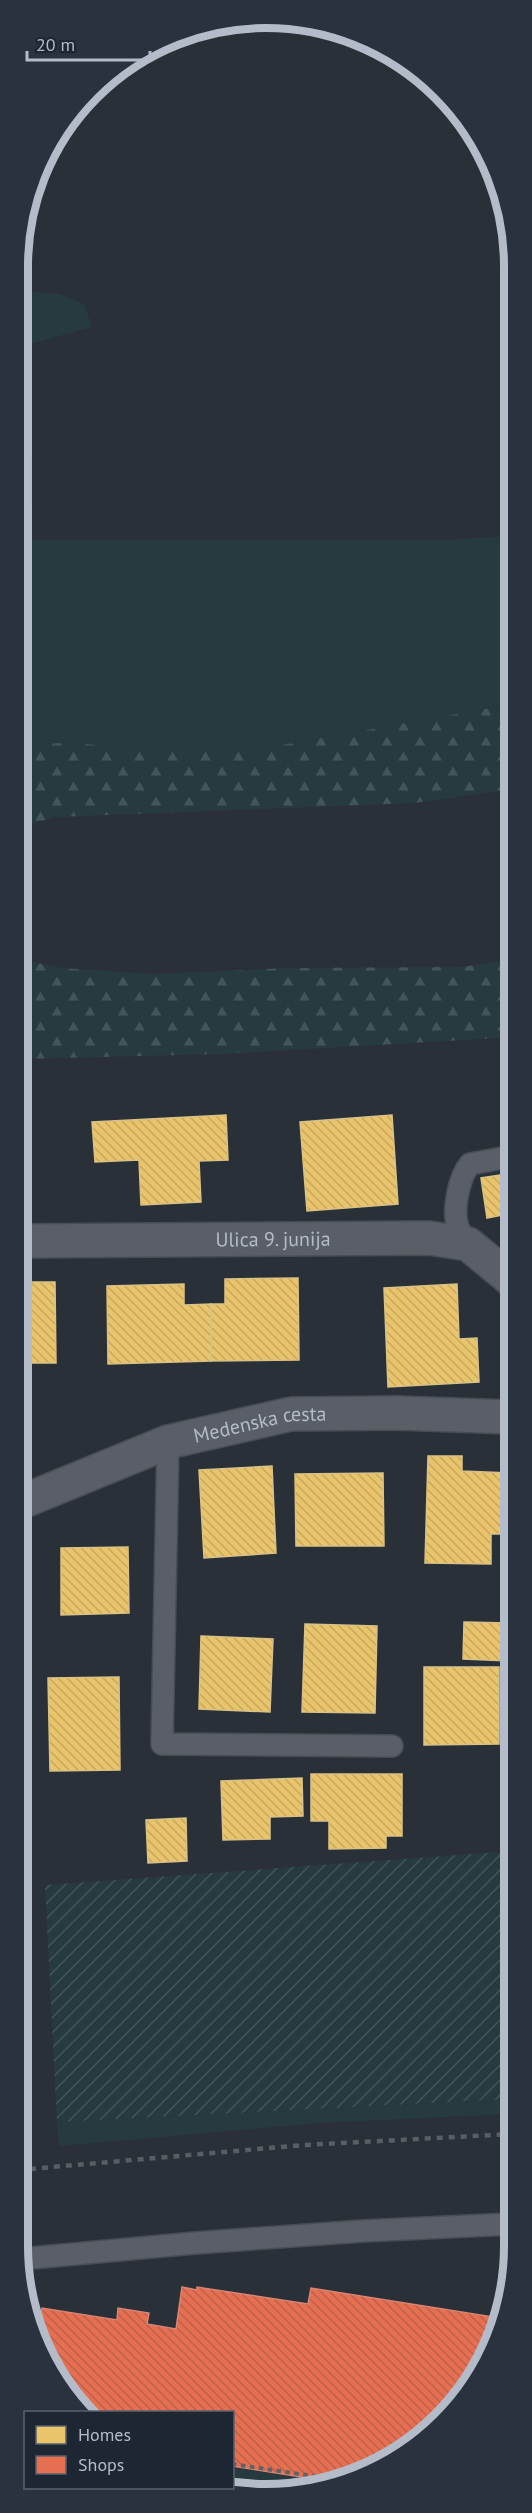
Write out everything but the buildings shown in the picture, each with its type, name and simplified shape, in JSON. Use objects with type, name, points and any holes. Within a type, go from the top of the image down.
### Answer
[{"type":"street","name":"Ulica 9. junija","points":[[28,1241],[429,1239],[468,1244]]},
{"type":"street","points":[[468,1244],[504,1274]]},
{"type":"street","name":"Medenska cesta","points":[[28,1499],[168,1442],[291,1414],[398,1413],[504,1417]]},
{"type":"lane","points":[[468,1244],[457,1226],[458,1193],[462,1174],[470,1164],[504,1158]]},
{"type":"lane","points":[[168,1442],[162,1744],[392,1746]]},
{"type":"lane","points":[[29,2258],[195,2243],[504,2224]]},
{"type":"path","points":[[234,2464],[322,2477]]},
{"type":"green space","points":[[28,292],[60,294],[84,304],[92,327],[28,345]]},
{"type":"green space","points":[[504,536],[504,706],[249,751],[197,751],[65,743],[28,747],[28,540],[448,540]]},
{"type":"green space","points":[[504,706],[504,790],[414,803],[56,817],[28,825],[28,747],[65,743],[197,751],[249,751]]},
{"type":"green space","points":[[504,960],[504,1038],[223,1054],[28,1059],[28,961],[62,968],[152,974],[288,968],[462,967]]},
{"type":"green space","points":[[504,1852],[504,2099],[57,2122],[45,1885]]},
{"type":"green space","points":[[504,2099],[504,2114],[320,2123],[59,2146],[57,2122]]},
{"type":"green space","points":[[234,2468],[313,2480],[282,2484],[234,2482]]},
{"type":"railway","points":[[28,2169],[304,2145],[504,2134]]}]
